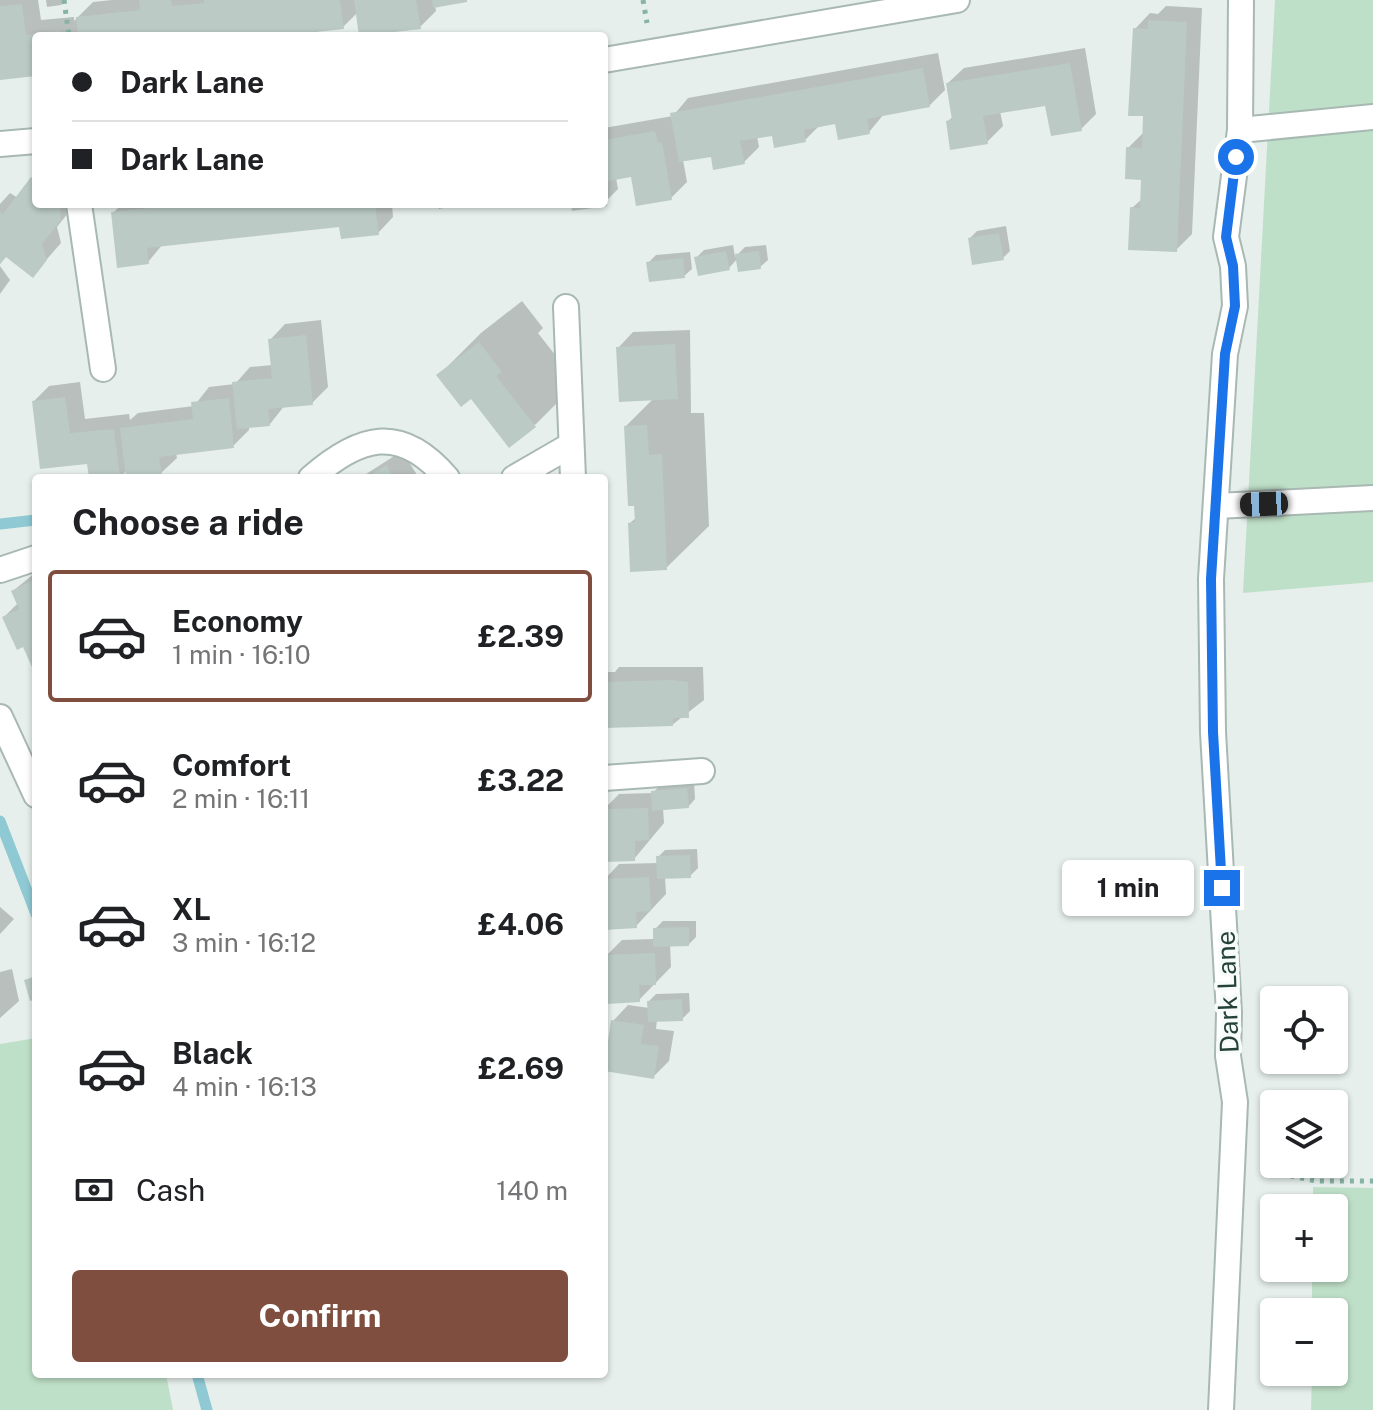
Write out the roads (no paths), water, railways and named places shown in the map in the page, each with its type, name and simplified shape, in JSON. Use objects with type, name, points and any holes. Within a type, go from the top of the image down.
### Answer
[{"type":"street","points":[[608,59],[957,0]]},
{"type":"street","name":"Dark Lane","points":[[1221,1410],[1235,1102],[1228,1056],[1229,1013],[1213,732],[1211,579],[1225,354],[1235,306],[1233,266],[1226,237],[1240,130],[1241,0]]},
{"type":"street","points":[[1240,130],[1373,117]]},
{"type":"street","points":[[0,144],[32,141]]},
{"type":"street","points":[[80,208],[103,369]]},
{"type":"street","points":[[566,307],[573,474]]},
{"type":"street","points":[[316,474],[338,454],[371,441],[407,447],[442,474]]},
{"type":"street","points":[[521,474],[571,445]]},
{"type":"street","points":[[1216,506],[1373,498]]},
{"type":"street","points":[[0,570],[32,559]]},
{"type":"street","points":[[0,717],[32,786]]},
{"type":"street","points":[[608,778],[702,771]]},
{"type":"waterway","points":[[0,524],[32,520]]},
{"type":"waterway","points":[[0,821],[32,904]]},
{"type":"waterway","points":[[198,1378],[207,1410]]}]
